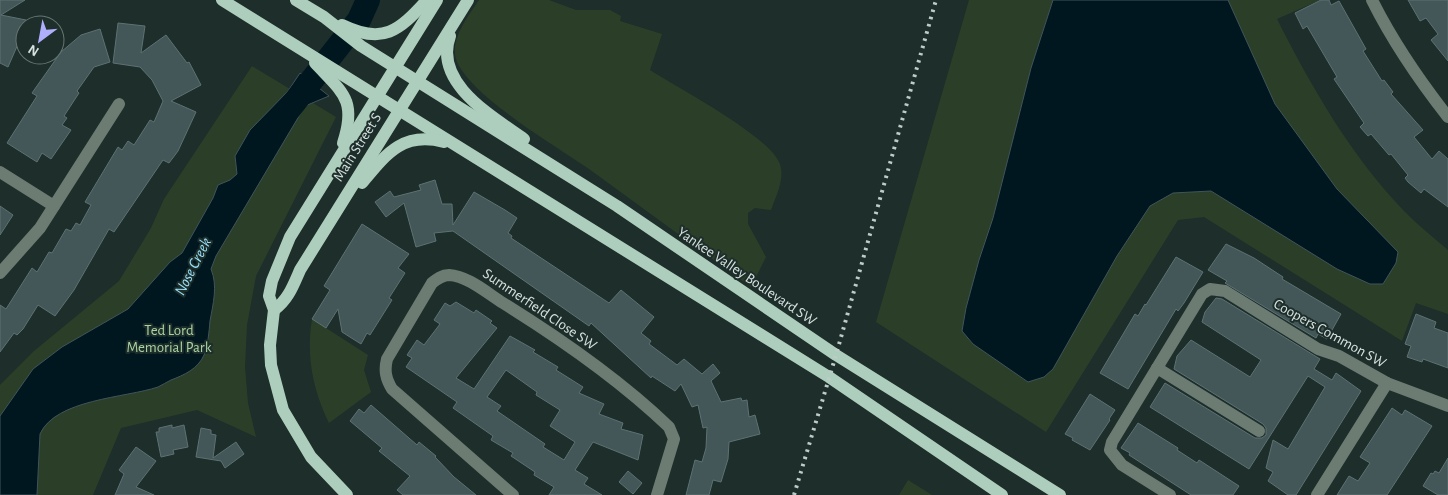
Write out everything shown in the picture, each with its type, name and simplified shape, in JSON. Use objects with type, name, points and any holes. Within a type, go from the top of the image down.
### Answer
[{"type":"main road","points":[[222,0],[853,392],[1002,495]]},
{"type":"main road","points":[[296,0],[324,17],[367,34],[384,35],[400,27],[427,0]]},
{"type":"main road","name":"Main Street S","points":[[347,495],[311,457],[283,410],[271,364],[270,345],[274,310],[269,296],[279,260],[290,237],[437,0]]},
{"type":"main road","points":[[464,5],[449,39],[447,51],[450,69],[459,86],[500,121],[617,206]]},
{"type":"main road","name":"Main Street S","points":[[274,310],[283,303],[290,293],[300,270],[464,5]]},
{"type":"main road","name":"Yankee Valley Boulevard SW","points":[[324,17],[361,46],[617,206],[836,355],[1060,495]]},
{"type":"main road","points":[[303,51],[334,84],[348,104],[350,121],[338,159]]},
{"type":"main road","points":[[323,232],[378,164],[396,147],[413,139],[454,144]]},
{"type":"street","points":[[1372,0],[1398,48],[1422,85],[1448,117]]},
{"type":"street","points":[[0,273],[40,228],[118,104]]},
{"type":"street","points":[[0,172],[54,206]]},
{"type":"street","name":"Summerfield Close SW","points":[[513,495],[392,390],[387,380],[384,369],[386,359],[432,283],[439,277],[448,275],[470,282],[548,331],[577,351],[669,427],[674,439],[657,495]]},
{"type":"street","name":"Coopers Common SW","points":[[1170,495],[1122,465],[1114,458],[1110,450],[1112,442],[1202,294],[1210,289],[1224,291],[1318,349],[1339,356],[1387,383],[1448,406]]},
{"type":"street","points":[[1157,368],[1259,431]]},
{"type":"street","name":"Coopers Common SW","points":[[1317,495],[1387,383]]},
{"type":"green space","points":[[479,0],[549,0],[576,10],[610,10],[621,16],[620,21],[662,34],[650,70],[740,126],[771,151],[779,162],[781,180],[771,210],[755,208],[748,213],[748,224],[766,257],[751,287],[589,169],[515,119],[477,88],[464,73],[456,59],[455,51],[461,28]]},
{"type":"green space","points":[[969,0],[1320,0],[1277,19],[1319,96],[1367,168],[1405,212],[1448,250],[1448,314],[1416,303],[1402,341],[1204,217],[1178,220],[1046,432],[876,322]]},
{"type":"green space","name":"Ted Lord Memorial Park","points":[[252,66],[336,117],[256,276],[247,325],[245,367],[248,403],[256,437],[197,410],[121,428],[93,495],[0,495],[0,385],[34,351],[119,281],[151,228],[164,199]]},
{"type":"green space","points":[[312,319],[368,355],[364,370],[371,392],[329,423],[323,411],[312,372],[310,333]]},
{"type":"green space","points":[[908,480],[932,495],[899,495]]},
{"type":"water","points":[[360,0],[376,0],[366,22],[352,17]]},
{"type":"water","points":[[1053,0],[1228,0],[1275,104],[1337,189],[1398,252],[1396,263],[1383,284],[1370,284],[1337,269],[1211,191],[1173,193],[1150,206],[1117,256],[1053,369],[1044,377],[1028,382],[973,344],[962,331],[966,308],[993,218],[1031,68]]},
{"type":"water","points":[[300,73],[329,96],[305,106],[216,256],[211,269],[215,288],[213,302],[207,343],[201,360],[190,371],[158,387],[93,401],[61,413],[48,422],[40,434],[37,495],[0,495],[0,416],[33,369],[62,347],[128,309],[170,262],[182,253],[213,198],[218,185],[230,180],[237,174],[235,156],[250,130],[288,91]]},
{"type":"building","points":[[0,0],[25,0],[1,15],[15,18],[15,51],[8,67],[0,63]]},
{"type":"building","points":[[1321,0],[1329,0],[1331,5],[1339,1],[1366,49],[1363,51],[1382,81],[1384,80],[1393,92],[1391,94],[1423,130],[1414,137],[1432,159],[1439,151],[1448,159],[1448,207],[1424,189],[1421,193],[1408,182],[1405,178],[1408,175],[1391,154],[1389,155],[1371,134],[1368,136],[1360,127],[1364,123],[1334,79],[1337,77],[1307,26],[1303,29],[1295,13]]},
{"type":"building","points":[[1408,0],[1448,0],[1448,61],[1431,40],[1438,34],[1426,18],[1420,21]]},
{"type":"building","points":[[118,23],[145,26],[141,53],[166,35],[187,63],[189,62],[201,85],[171,101],[196,112],[178,151],[169,163],[163,160],[114,232],[109,229],[74,290],[55,316],[38,305],[23,329],[17,335],[14,333],[0,352],[0,305],[6,309],[32,268],[37,272],[49,252],[52,253],[66,229],[71,231],[76,223],[80,225],[91,205],[85,202],[118,147],[122,150],[128,141],[134,145],[150,120],[154,122],[163,101],[152,80],[140,67],[113,63]]},
{"type":"building","points":[[100,29],[110,62],[94,67],[77,91],[79,93],[64,116],[67,118],[62,125],[71,130],[51,159],[42,153],[37,162],[7,143],[37,96],[32,93],[52,65],[65,65],[65,49],[81,35]]},
{"type":"building","points":[[435,180],[442,204],[452,204],[453,225],[474,192],[505,210],[517,218],[508,233],[512,236],[511,238],[609,303],[621,290],[654,317],[641,333],[651,341],[649,344],[677,365],[684,359],[702,374],[713,364],[720,373],[711,381],[721,402],[741,398],[742,401],[747,400],[749,417],[755,415],[760,434],[729,442],[728,459],[721,482],[713,480],[709,495],[686,495],[695,460],[702,462],[706,448],[707,427],[703,428],[698,405],[692,407],[681,384],[675,391],[652,376],[651,378],[591,323],[589,326],[453,231],[434,233],[436,241],[416,247],[404,203],[386,217],[375,202],[390,191],[394,197],[421,190],[419,185]]},
{"type":"building","points":[[0,206],[13,215],[0,235]]},
{"type":"building","points":[[362,224],[409,254],[398,268],[405,273],[389,298],[392,300],[370,335],[367,333],[361,344],[342,332],[338,309],[326,328],[312,319],[330,290],[324,286]]},
{"type":"building","points":[[1226,244],[1254,258],[1283,277],[1282,279],[1341,314],[1327,339],[1318,334],[1316,338],[1225,283],[1227,281],[1208,270]]},
{"type":"building","points":[[1176,257],[1203,272],[1184,303],[1178,311],[1176,309],[1128,389],[1100,373],[1135,314],[1138,316],[1146,305]]},
{"type":"building","points":[[1216,298],[1222,299],[1320,359],[1314,369],[1332,380],[1336,373],[1361,391],[1296,495],[1288,495],[1268,481],[1273,472],[1266,468],[1273,440],[1288,449],[1325,387],[1308,376],[1249,469],[1150,407],[1165,383],[1255,438],[1262,438],[1266,435],[1266,428],[1263,424],[1174,369],[1177,356],[1191,340],[1250,377],[1261,360],[1202,322],[1205,312]]},
{"type":"building","points":[[456,302],[474,313],[476,310],[492,321],[490,323],[497,328],[456,378],[474,389],[510,336],[535,350],[533,352],[558,367],[556,370],[583,387],[579,393],[604,404],[599,414],[623,423],[621,429],[643,435],[638,460],[593,442],[575,470],[588,478],[584,484],[602,495],[549,495],[554,487],[534,475],[535,472],[511,456],[513,453],[491,440],[493,436],[453,408],[457,402],[406,367],[412,358],[407,355],[417,340],[424,345],[440,324],[434,320],[445,303],[450,306]],"holes":[[[506,370],[537,392],[536,395],[560,410],[550,426],[575,442],[564,460],[543,447],[545,444],[497,411],[501,406],[487,397]]]},
{"type":"building","points":[[1416,314],[1436,322],[1434,328],[1448,333],[1448,368],[1423,359],[1422,362],[1407,357],[1411,346],[1405,344]]},
{"type":"building","points":[[1090,394],[1115,410],[1090,450],[1065,434]]},
{"type":"building","points":[[371,405],[417,445],[419,442],[436,456],[454,477],[476,495],[403,495],[397,490],[410,476],[379,451],[382,448],[350,421],[359,409],[364,413]]},
{"type":"building","points":[[1392,408],[1402,415],[1405,410],[1432,426],[1387,495],[1337,495],[1349,476],[1358,481],[1370,463],[1360,457]]},
{"type":"building","points":[[1138,423],[1178,448],[1177,450],[1197,463],[1199,460],[1239,486],[1233,495],[1191,495],[1129,455],[1130,453],[1121,448]]},
{"type":"building","points":[[172,425],[172,428],[184,425],[188,447],[173,450],[174,454],[161,457],[156,432],[159,432],[159,428]]},
{"type":"building","points":[[201,428],[211,430],[211,434],[216,435],[213,458],[236,442],[244,454],[225,468],[221,461],[196,457]]},
{"type":"building","points":[[136,447],[156,461],[136,487],[154,495],[115,495],[124,474],[119,470]]},
{"type":"building","points":[[1448,458],[1448,495],[1438,495],[1423,486],[1431,473],[1433,474],[1435,471],[1439,473]]},
{"type":"building","points":[[628,471],[642,483],[633,494],[619,482]]},
{"type":"waterway","name":"Nose Creek","points":[[290,108],[359,20],[368,0]]},
{"type":"railway","points":[[794,495],[836,355],[936,0]]}]
